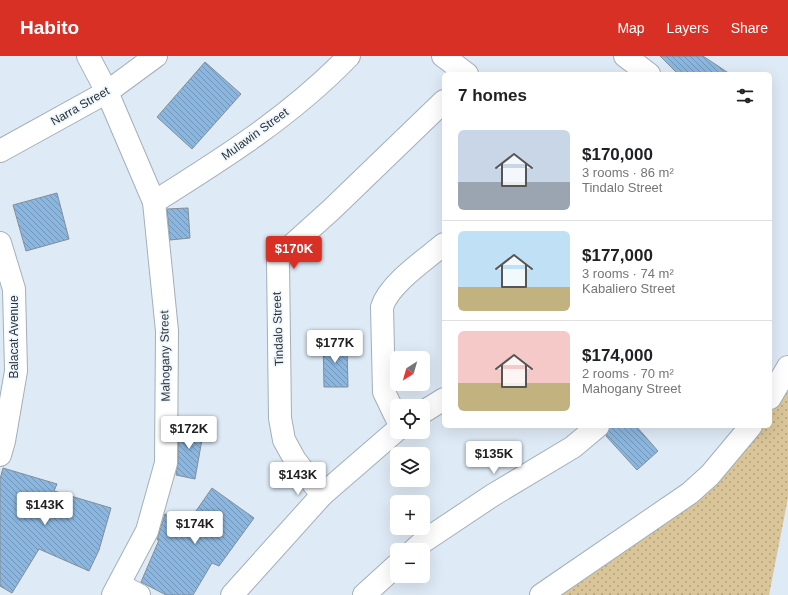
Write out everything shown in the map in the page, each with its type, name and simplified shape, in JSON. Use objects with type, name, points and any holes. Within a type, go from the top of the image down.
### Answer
[{"type":"main road","name":"Mahogany Street","points":[[88,56],[107,92],[154,202],[167,331],[166,464],[147,531],[116,590]]},
{"type":"main road","name":"Narra Street","points":[[0,151],[107,92],[156,56]]},
{"type":"main road","name":"Mulawin Street","points":[[154,202],[236,151],[320,86],[349,56]]},
{"type":"main road","points":[[443,56],[464,72]]},
{"type":"main road","points":[[625,56],[646,72]]},
{"type":"main road","name":"Tindalo Street","points":[[322,495],[295,460],[284,440],[280,418],[278,260],[281,255],[331,210],[442,103]]},
{"type":"main road","name":"Balacat Avenue","points":[[0,243],[14,289],[16,371],[4,441],[0,455]]},
{"type":"main road","points":[[390,404],[384,392],[382,307],[385,298],[392,290],[442,246]]},
{"type":"main road","points":[[772,395],[788,367]]},
{"type":"main road","points":[[430,408],[442,400]]},
{"type":"main road","points":[[422,543],[493,495],[573,447],[596,428]]},
{"type":"main road","points":[[542,595],[690,492],[720,465],[749,428]]},
{"type":"main road","points":[[232,595],[322,495],[390,436]]},
{"type":"main road","points":[[364,595],[390,571]]},
{"type":"main road","points":[[116,590],[140,595]]},
{"type":"shaded area","points":[[788,382],[788,498],[769,595],[561,595],[587,576],[758,428],[772,428],[772,408]]},
{"type":"building","points":[[660,56],[703,56],[727,72],[676,72]]},
{"type":"building","points":[[205,62],[241,94],[192,149],[157,117]]},
{"type":"building","points":[[57,193],[69,239],[26,251],[13,205]]},
{"type":"building","points":[[188,208],[190,238],[170,240],[167,209]]},
{"type":"building","points":[[323,338],[347,345],[348,387],[324,387]]},
{"type":"building","points":[[179,423],[204,428],[195,479],[176,475],[178,463]]},
{"type":"building","points":[[609,428],[638,428],[658,451],[637,470],[606,436]]},
{"type":"building","points":[[3,468],[57,484],[54,491],[111,508],[99,550],[89,571],[39,549],[12,593],[0,586],[0,479]]},
{"type":"building","points":[[212,488],[254,518],[219,566],[212,563],[193,595],[166,595],[141,582],[159,540],[157,540],[165,514],[189,521]]}]
